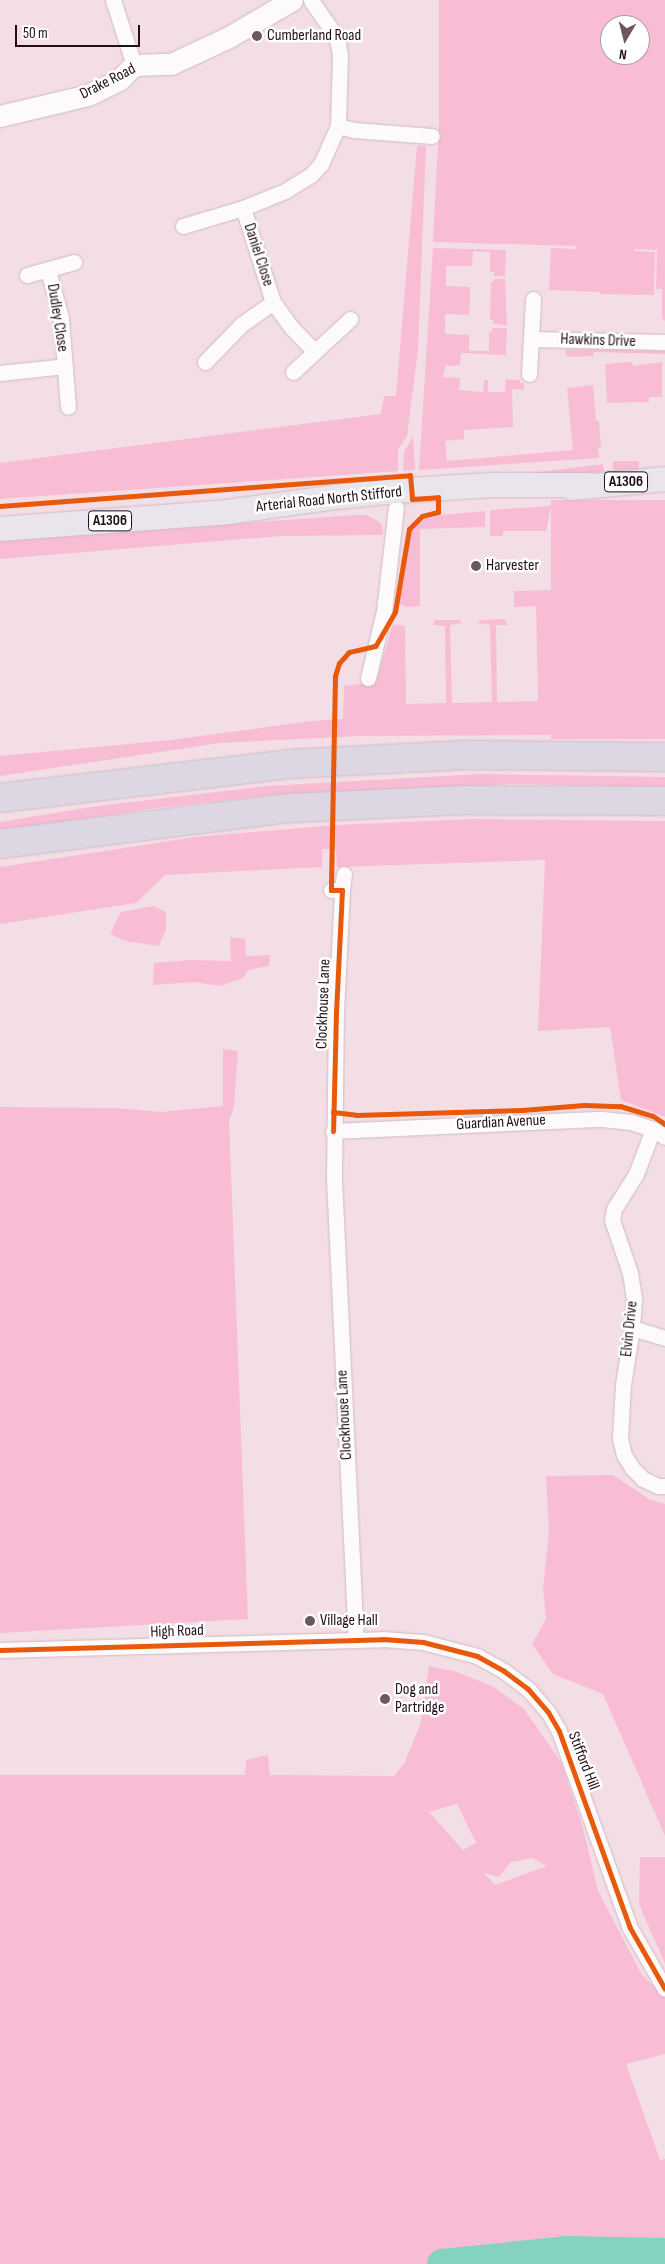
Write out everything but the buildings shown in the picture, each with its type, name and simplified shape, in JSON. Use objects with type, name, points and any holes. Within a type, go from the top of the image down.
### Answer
[{"type":"highway","points":[[0,798],[289,764],[465,755],[665,757]]},
{"type":"highway","points":[[0,844],[290,808],[466,800],[665,801]]},
{"type":"main road","name":"Arterial Road North Stifford","points":[[0,529],[220,513],[336,512],[396,508],[490,500],[588,486],[665,480]]},
{"type":"main road","name":"Arterial Road North Stifford","points":[[220,513],[335,497],[396,491],[491,485],[588,486]]},
{"type":"street","points":[[113,0],[134,65]]},
{"type":"street","name":"Drake Road","points":[[0,116],[88,95],[119,80],[134,65],[171,64],[229,37],[292,0]]},
{"type":"street","name":"Daniel Close","points":[[183,226],[243,208],[285,191],[311,175],[328,150],[338,126],[340,56],[338,43],[311,0]]},
{"type":"street","points":[[338,126],[354,130],[432,136]]},
{"type":"street","name":"Daniel Close","points":[[243,208],[273,302],[291,327],[314,351]]},
{"type":"street","name":"Dudley Close","points":[[27,275],[74,262]]},
{"type":"street","name":"Dudley Close","points":[[48,270],[61,318],[68,407]]},
{"type":"street","points":[[529,374],[533,299]]},
{"type":"street","name":"Daniel Close","points":[[205,362],[242,324],[273,302]]},
{"type":"street","points":[[293,372],[350,318]]},
{"type":"street","name":"Hawkins Drive","points":[[532,339],[665,342]]},
{"type":"street","name":"Dudley Close","points":[[0,373],[65,366]]},
{"type":"street","points":[[368,678],[384,611],[396,508]]},
{"type":"street","name":"Clockhouse Lane","points":[[344,874],[336,890],[336,1012],[333,1131],[356,1639]]},
{"type":"street","name":"Guardian Avenue","points":[[333,1131],[602,1118],[631,1122],[659,1133]]},
{"type":"street","name":"Elvin Drive","points":[[659,1133],[614,1209],[612,1220],[630,1273],[634,1300],[632,1328],[622,1385],[620,1438],[624,1455],[632,1468],[643,1479],[658,1486],[665,1486]]},
{"type":"street","points":[[632,1328],[665,1338]]},
{"type":"street","name":"High Road","points":[[0,1650],[356,1639]]},
{"type":"street","name":"Stifford Hill","points":[[356,1639],[423,1642],[477,1656],[504,1671],[528,1690],[548,1712],[559,1731],[630,1928],[665,1989]]},
{"type":"shaded area","points":[[439,0],[665,0],[665,321],[662,318],[662,289],[656,289],[657,250],[634,249],[634,251],[655,252],[654,295],[601,294],[600,292],[549,290],[551,248],[576,249],[576,246],[433,242],[439,123]]},
{"type":"shaded area","points":[[417,146],[426,146],[418,350],[407,436],[398,450],[398,471],[0,499],[0,463],[381,414],[384,396],[396,396]]},
{"type":"shaded area","points":[[433,248],[506,250],[505,276],[494,276],[494,272],[490,272],[490,252],[473,251],[472,266],[446,266],[446,286],[470,287],[470,301],[469,315],[445,314],[445,334],[469,335],[469,351],[489,351],[489,332],[493,328],[507,328],[506,355],[461,353],[460,365],[448,366],[446,364],[443,377],[460,378],[459,390],[483,392],[484,380],[488,380],[488,392],[505,392],[506,379],[520,380],[520,383],[524,383],[524,390],[512,389],[513,427],[464,430],[464,439],[445,441],[447,461],[573,450],[567,388],[593,385],[596,421],[599,421],[601,448],[598,448],[599,458],[419,470]]},
{"type":"shaded area","points":[[494,279],[505,279],[507,325],[493,324],[493,320],[490,320],[491,282]]},
{"type":"shaded area","points":[[565,350],[665,351],[665,354],[593,352],[594,356],[571,357],[566,355]]},
{"type":"shaded area","points":[[632,362],[633,366],[662,362],[662,397],[649,397],[649,402],[607,403],[605,364]]},
{"type":"shaded area","points":[[413,436],[415,470],[403,471],[404,452]]},
{"type":"shaded area","points":[[613,461],[639,461],[639,470],[613,470]]},
{"type":"shaded area","points":[[603,464],[604,472],[416,495],[415,487]]},
{"type":"shaded area","points":[[551,500],[665,500],[665,739],[551,739]]},
{"type":"shaded area","points":[[551,506],[546,531],[503,531],[503,536],[490,536],[490,510]]},
{"type":"shaded area","points":[[485,511],[485,527],[420,529],[420,606],[406,607],[399,603],[411,531],[425,519],[443,515]]},
{"type":"shaded area","points":[[366,515],[376,520],[382,525],[383,535],[282,536],[0,559],[0,540]]},
{"type":"shaded area","points":[[551,590],[552,735],[360,736],[220,743],[0,776],[0,756],[171,740],[311,721],[343,719],[344,686],[376,682],[393,624],[405,626],[406,704],[446,703],[445,626],[433,625],[435,620],[460,620],[462,623],[450,625],[452,703],[492,702],[490,625],[478,623],[480,620],[504,619],[508,625],[496,625],[497,702],[538,701],[536,606],[514,607],[514,591]]},
{"type":"shaded area","points":[[481,774],[665,777],[665,787],[515,784],[275,795],[149,809],[0,832],[0,822],[98,806],[266,786]]},
{"type":"shaded area","points":[[471,819],[665,821],[665,1117],[621,1100],[610,1027],[538,1031],[545,860],[337,867],[336,849],[322,849],[322,867],[165,875],[136,903],[0,924],[0,867],[195,837],[336,825]]},
{"type":"shaded area","points":[[154,906],[166,912],[166,929],[159,946],[125,941],[110,934],[121,912]]},
{"type":"shaded area","points":[[230,937],[245,939],[246,956],[270,955],[269,966],[248,970],[243,978],[221,986],[194,982],[153,985],[154,963],[190,960],[231,961]]},
{"type":"shaded area","points":[[223,1049],[238,1051],[234,1107],[229,1120],[248,1619],[0,1633],[0,1107],[114,1108],[161,1112],[223,1106]]},
{"type":"shaded area","points":[[613,1475],[649,1499],[665,1504],[665,1836],[603,1694],[553,1674],[532,1644],[546,1619],[543,1588],[549,1531],[546,1476]]},
{"type":"shaded area","points":[[429,1666],[457,1672],[494,1687],[524,1709],[561,1762],[583,1828],[598,1891],[642,1975],[665,1997],[665,2054],[626,2064],[660,2160],[665,2159],[665,2264],[0,2264],[0,1775],[245,1775],[246,1760],[268,1755],[270,1775],[394,1776],[405,1762],[420,1725]],"holes":[[[457,1804],[476,1843],[463,1850],[429,1812]],[[532,1858],[547,1866],[495,1885],[484,1873],[499,1877],[511,1862]]]},
{"type":"shaded area","points":[[640,1857],[665,1857],[665,1964],[639,1904]]},
{"type":"waterway","points":[[442,2264],[568,2251],[665,2253]]},
{"type":"cycle path","points":[[0,506],[410,475],[412,499],[438,497],[438,512],[422,516],[409,529],[395,612],[375,646],[349,652],[339,663],[335,676],[331,890],[342,890],[333,1131]]},
{"type":"cycle path","points":[[333,1112],[356,1115],[522,1110],[584,1105],[620,1106],[653,1116],[665,1124]]},
{"type":"cycle path","points":[[0,1650],[383,1639],[423,1642],[477,1656],[504,1671],[528,1689],[548,1712],[559,1731],[630,1928],[665,1989]]},
{"type":"place","name":"Cumberland Road","points":[[257,36]]},
{"type":"place","name":"Harvester","points":[[476,566]]},
{"type":"place","name":"Village Hall","points":[[310,1621]]},
{"type":"place","name":"Dog and Partridge","points":[[385,1699]]}]
